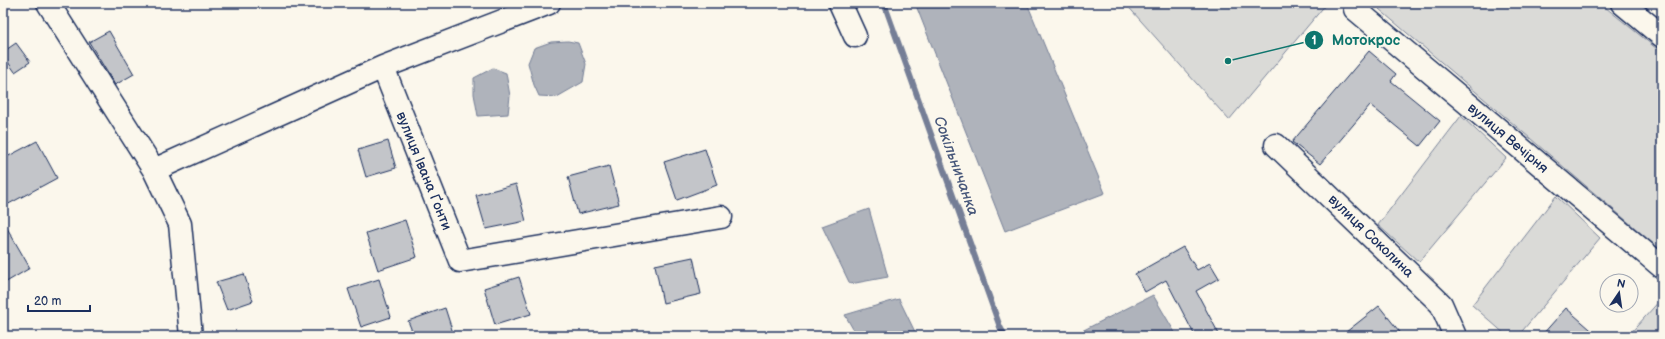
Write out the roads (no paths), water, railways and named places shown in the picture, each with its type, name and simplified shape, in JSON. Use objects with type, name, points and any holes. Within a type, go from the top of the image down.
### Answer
[{"type":"street","points":[[48,3],[154,170],[180,224],[191,336]]},
{"type":"street","points":[[154,170],[383,68],[549,3]]},
{"type":"street","points":[[840,3],[854,36]]},
{"type":"street","points":[[1622,3],[1662,36]]},
{"type":"street","name":"вулиця Вечірня","points":[[1355,9],[1662,267]]},
{"type":"street","name":"вулиця Івана Ґонти","points":[[383,68],[460,261],[721,217]]},
{"type":"street","name":"вулиця Соколина","points":[[1276,144],[1441,304],[1455,336]]},
{"type":"waterway","name":"Сокільничанка","points":[[884,3],[1000,327],[1005,336]]},
{"type":"place","name":"Мотокрос","points":[[1228,61]]}]
